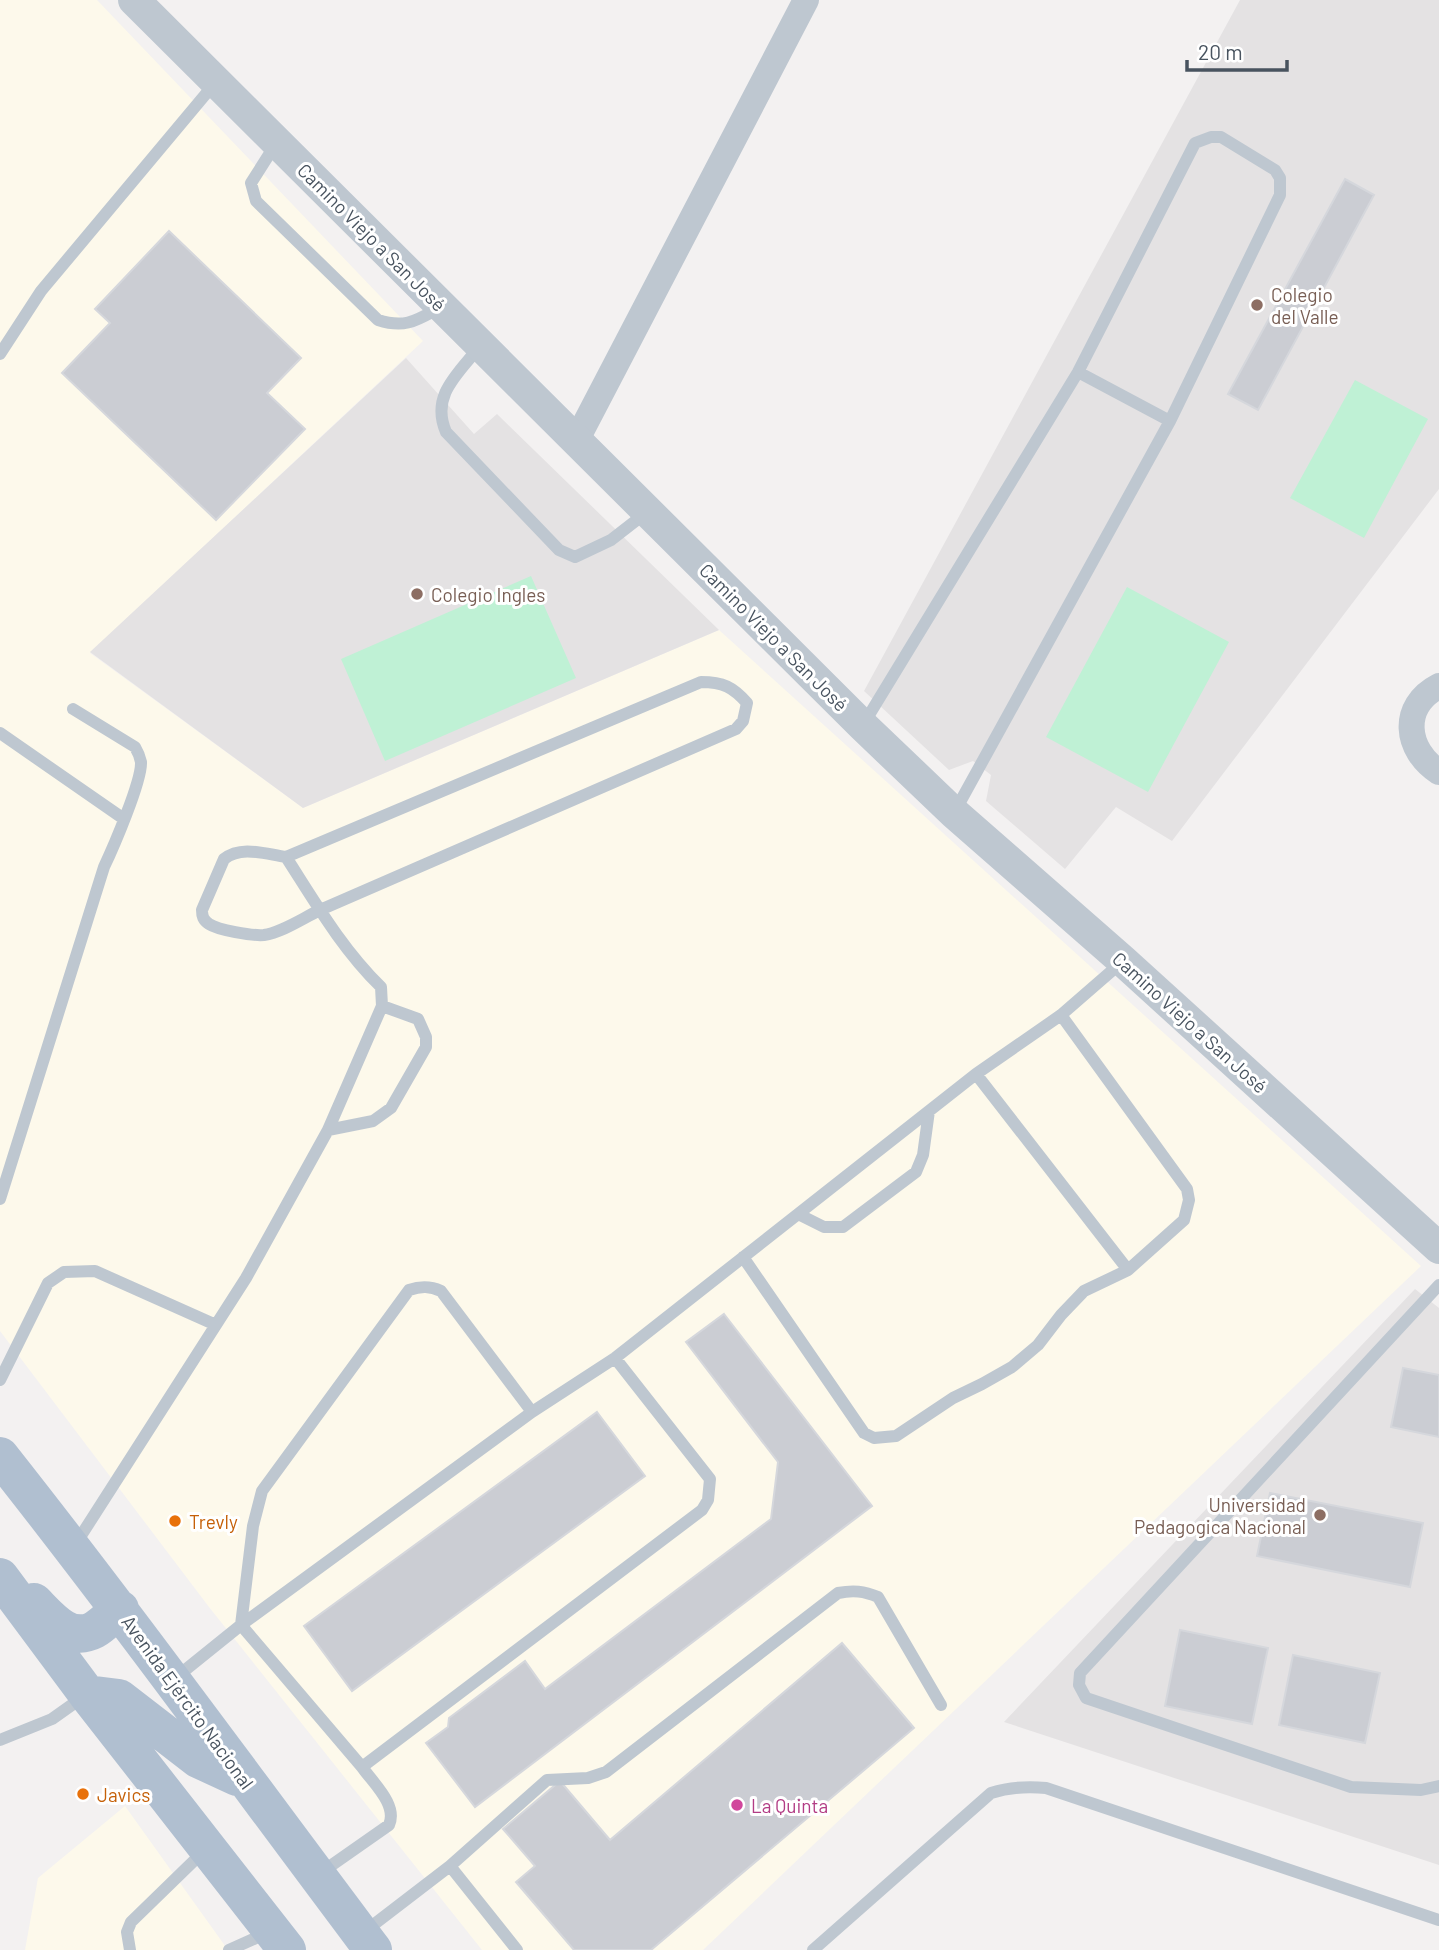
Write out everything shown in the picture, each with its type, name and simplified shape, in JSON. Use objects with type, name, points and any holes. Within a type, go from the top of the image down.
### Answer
[{"type":"main road","name":"Avenida Ejército Nacional","points":[[0,1456],[120,1609],[367,1942]]},
{"type":"main road","points":[[0,1568],[60,1628],[74,1633],[94,1630],[120,1609]]},
{"type":"main road","points":[[0,1577],[87,1694],[280,1940]]},
{"type":"main road","points":[[87,1694],[119,1698],[198,1759],[248,1783]]},
{"type":"street","name":"Camino Viejo a San José","points":[[134,0],[863,726],[954,813],[1123,961],[1439,1248]]},
{"type":"street","points":[[576,441],[806,0]]},
{"type":"street","points":[[1439,686],[1418,703],[1412,718],[1412,735],[1417,751],[1427,764],[1439,772]]},
{"type":"lane","points":[[0,354],[41,291],[216,81]]},
{"type":"lane","points":[[863,726],[1078,372],[1195,143],[1211,137],[1221,138],[1275,170],[1280,178],[1280,195],[1170,421],[954,813]]},
{"type":"lane","points":[[277,141],[251,183],[256,201],[378,320],[390,324],[411,324],[441,307]]},
{"type":"lane","points":[[480,345],[444,391],[439,408],[441,421],[446,432],[559,550],[575,557],[611,540],[648,512]]},
{"type":"lane","points":[[1078,372],[1170,421]]},
{"type":"lane","points":[[701,682],[726,684],[747,704],[743,721],[736,729],[264,935],[212,926],[202,916],[202,910],[224,859],[229,855],[243,850],[286,857],[701,682]]},
{"type":"lane","points":[[0,1199],[104,867],[140,771],[139,755],[135,747],[73,709]]},
{"type":"lane","points":[[0,733],[124,819]]},
{"type":"lane","points":[[73,1548],[246,1278],[327,1130],[382,1006],[381,987],[355,962],[286,857]]},
{"type":"lane","points":[[171,1681],[241,1625],[532,1412],[615,1358],[976,1074],[1061,1015],[1123,961]]},
{"type":"lane","points":[[327,1130],[373,1121],[391,1108],[426,1048],[426,1037],[418,1019],[382,1006]]},
{"type":"lane","points":[[743,1257],[864,1433],[874,1437],[896,1436],[953,1398],[1012,1367],[1038,1345],[1061,1315],[1084,1292],[1128,1270],[1184,1220],[1189,1200],[1187,1189],[1061,1015]]},
{"type":"lane","points":[[976,1074],[1128,1270]]},
{"type":"lane","points":[[798,1214],[824,1227],[843,1227],[916,1172],[923,1155],[929,1111]]},
{"type":"lane","points":[[0,1380],[48,1283],[64,1272],[95,1271],[216,1325]]},
{"type":"lane","points":[[1439,1285],[1080,1673],[1079,1685],[1086,1698],[1351,1787],[1421,1790],[1439,1786]]},
{"type":"lane","points":[[318,1875],[389,1825],[392,1809],[362,1767],[241,1625],[255,1518],[262,1491],[409,1290],[419,1287],[432,1287],[441,1291],[532,1412]]},
{"type":"lane","points":[[362,1767],[702,1510],[708,1500],[710,1479],[615,1358]]},
{"type":"lane","points":[[367,1942],[547,1780],[588,1778],[606,1772],[838,1593],[852,1590],[878,1597],[941,1705]]},
{"type":"lane","points":[[0,1740],[52,1719],[87,1694]]},
{"type":"lane","points":[[813,1950],[991,1793],[1010,1787],[1027,1786],[1046,1788],[1439,1920]]},
{"type":"lane","points":[[130,1950],[127,1932],[131,1922],[207,1848]]},
{"type":"lane","points":[[450,1866],[517,1950]]},
{"type":"lane","points":[[229,1950],[280,1940]]},
{"type":"shaded area","points":[[0,0],[97,0],[423,341],[90,653],[303,808],[719,630],[1421,1266],[703,1950],[482,1950],[209,1607],[0,1331]]},
{"type":"shaded area","name":"Colegio del Valle","points":[[1240,0],[1439,0],[1439,489],[1172,841],[1116,807],[1065,869],[986,801],[991,775],[973,761],[949,770],[864,691]]},
{"type":"shaded area","name":"Colegio Ingles","points":[[406,358],[474,434],[497,414],[719,630],[303,808],[90,652]]},
{"type":"shaded area","name":"Universidad Pedagogica Nacional","points":[[1415,1289],[1439,1308],[1439,1865],[1004,1722]]},
{"type":"shaded area","points":[[125,1806],[228,1950],[25,1950],[38,1878]]},
{"type":"green space","points":[[1355,380],[1428,419],[1364,538],[1290,498]]},
{"type":"green space","points":[[531,576],[576,678],[385,761],[341,659]]},
{"type":"green space","points":[[1127,587],[1229,642],[1148,792],[1046,737]]},
{"type":"building","points":[[1345,179],[1374,195],[1258,410],[1228,394]]},
{"type":"building","points":[[169,231],[301,358],[267,393],[305,429],[216,520],[62,373],[110,323],[95,309]]},
{"type":"building","points":[[724,1314],[872,1506],[475,1807],[426,1743],[448,1727],[449,1718],[525,1661],[545,1689],[771,1519],[778,1462],[686,1342]]},
{"type":"building","points":[[1403,1368],[1439,1375],[1439,1437],[1391,1427]]},
{"type":"building","points":[[597,1412],[645,1476],[352,1691],[304,1626]]},
{"type":"building","points":[[1270,1493],[1423,1523],[1410,1587],[1257,1556]]},
{"type":"building","points":[[1180,1630],[1268,1648],[1252,1724],[1165,1706]]},
{"type":"building","name":"La Quinta","points":[[842,1643],[914,1728],[651,1950],[574,1950],[516,1882],[535,1866],[503,1829],[560,1781],[610,1840]]},
{"type":"building","points":[[1293,1655],[1380,1673],[1365,1743],[1279,1725]]},
{"type":"place","name":"Colegio del Valle","points":[[1257,305]]},
{"type":"place","name":"Colegio Ingles","points":[[417,594]]},
{"type":"place","name":"Universidad Pedagogica Nacional","points":[[1320,1515]]},
{"type":"place","name":"Trevly","points":[[175,1521]]},
{"type":"place","name":"Javics","points":[[83,1794]]},
{"type":"place","name":"La Quinta","points":[[737,1805]]}]
